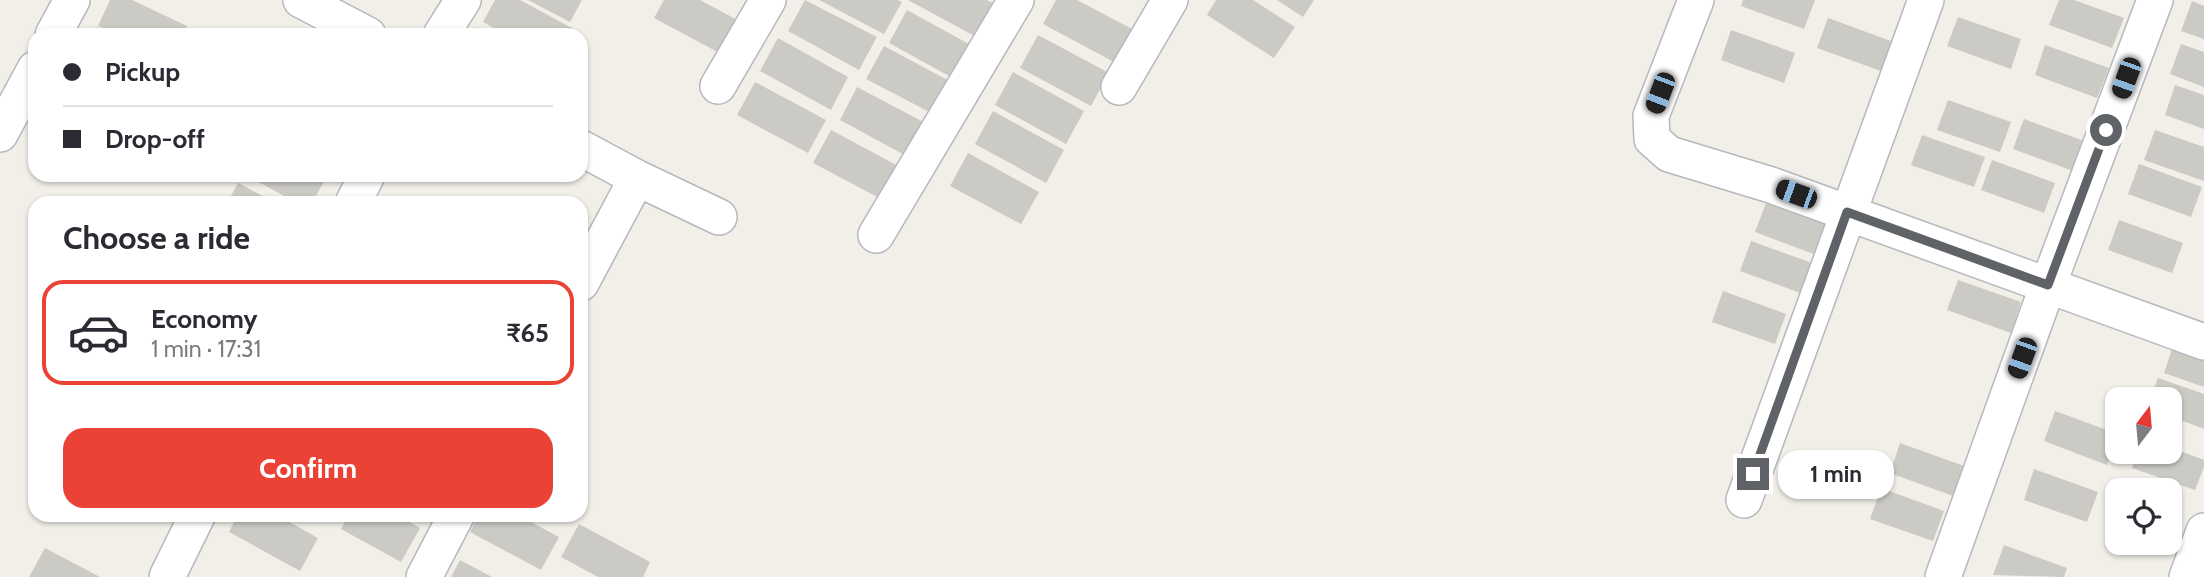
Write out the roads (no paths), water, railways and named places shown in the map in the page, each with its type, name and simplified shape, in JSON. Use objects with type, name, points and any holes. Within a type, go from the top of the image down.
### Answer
[{"type":"street","points":[[57,28],[72,0]]},
{"type":"street","points":[[301,0],[355,28]]},
{"type":"street","points":[[445,28],[463,0]]},
{"type":"street","points":[[718,86],[768,0]]},
{"type":"street","points":[[876,235],[1016,0]]},
{"type":"street","points":[[1119,87],[1170,0]]},
{"type":"street","points":[[1696,0],[1651,116],[1652,139],[1669,153],[1771,185],[2204,342]]},
{"type":"street","points":[[1744,500],[1926,0]]},
{"type":"street","points":[[1943,577],[2048,285],[2155,0]]},
{"type":"street","points":[[0,134],[28,82]]},
{"type":"street","points":[[588,152],[719,217]]},
{"type":"street","points":[[588,270],[637,178]]},
{"type":"street","points":[[167,577],[194,522]]},
{"type":"street","points":[[424,577],[453,522]]},
{"type":"street","points":[[2187,577],[2204,531]]}]
